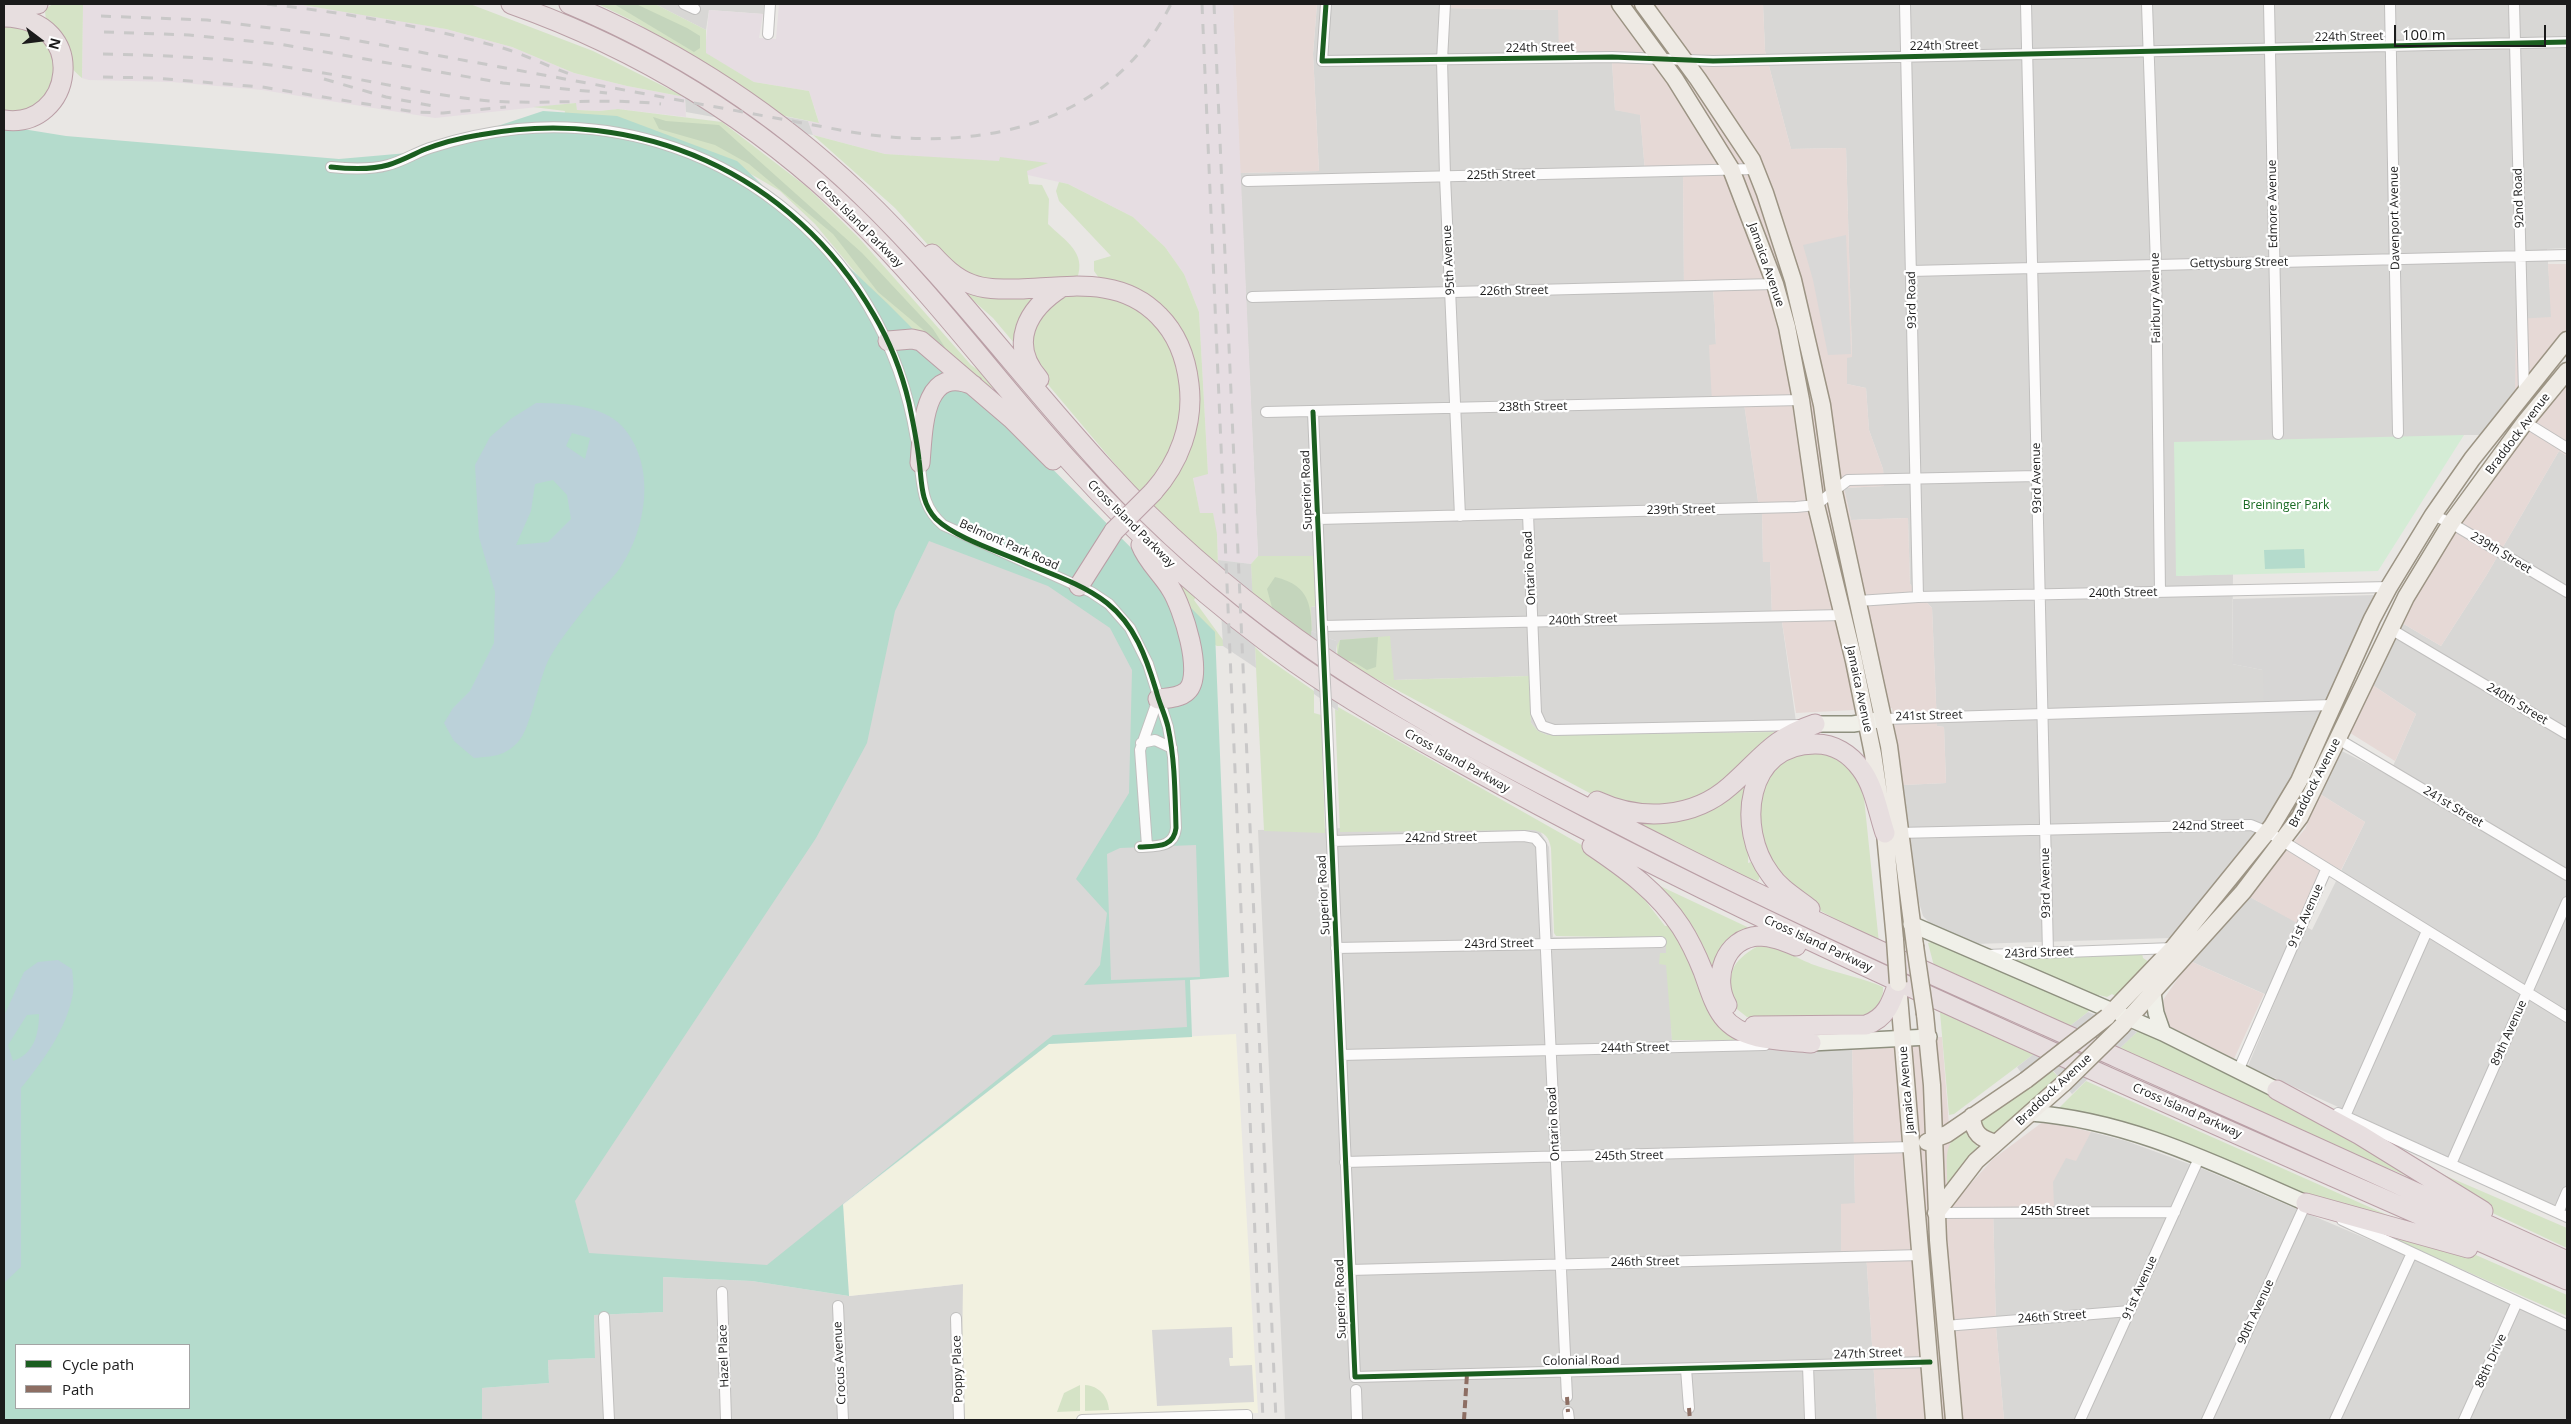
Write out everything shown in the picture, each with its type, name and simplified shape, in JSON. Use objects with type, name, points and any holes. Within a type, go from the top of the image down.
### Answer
[{"type":"highway","points":[[4,10],[38,4]]},
{"type":"highway","name":"Cross Island Parkway","points":[[511,4],[580,31],[646,63],[711,102],[800,167],[880,243],[1100,494],[1160,554],[1209,596],[1297,664],[1384,720],[1640,860],[1858,963],[2567,1281]]},
{"type":"highway","name":"Cross Island Parkway","points":[[569,4],[642,38],[732,91],[789,132],[878,211],[1128,494],[1172,537],[1248,602],[1301,641],[1363,682],[1506,764],[1704,867],[1843,934],[2567,1259]]},
{"type":"highway","points":[[4,16],[29,19],[48,31],[58,44],[63,67],[58,90],[42,111],[24,120],[4,120]]},
{"type":"highway","points":[[878,211],[927,249],[947,270],[971,284],[995,289],[1093,285],[1130,295],[1156,312],[1177,340],[1188,374],[1189,416],[1184,441],[1167,476],[1114,531],[1079,586]]},
{"type":"highway","points":[[1060,418],[1046,387],[1034,374],[1026,360],[1023,341],[1026,326],[1034,311],[1045,298],[1063,287]]},
{"type":"highway","points":[[888,341],[912,339],[921,341],[1012,419],[1065,472],[1100,494]]},
{"type":"highway","points":[[920,463],[927,410],[933,393],[941,384],[953,380],[973,385]]},
{"type":"highway","points":[[1133,525],[1143,552],[1166,582],[1178,602],[1190,647],[1193,672],[1189,690],[1180,696],[1158,699]]},
{"type":"highway","points":[[1506,764],[1571,788],[1618,809],[1641,814],[1666,814],[1699,806],[1720,794],[1771,745],[1791,733],[1815,724]]},
{"type":"highway","points":[[1843,934],[1782,888],[1764,867],[1756,849],[1751,829],[1751,808],[1757,780],[1773,759],[1787,749],[1813,744],[1837,748],[1850,757],[1866,776],[1894,833]]},
{"type":"highway","points":[[1523,797],[1636,877],[1665,904],[1689,940],[1703,972],[1712,1001],[1726,1021],[1757,1037],[1811,1043]]},
{"type":"highway","points":[[1858,963],[1774,938],[1753,937],[1735,946],[1726,957],[1719,977],[1720,990],[1726,1004],[1736,1015],[1748,1023],[1760,1027],[1866,1025],[1883,1015],[1897,994]]},
{"type":"highway","points":[[2277,1090],[2321,1112],[2465,1201],[2524,1231],[2567,1259]]},
{"type":"highway","points":[[2306,1204],[2450,1242],[2567,1281]]},
{"type":"main road","name":"Jamaica Avenue","points":[[1620,4],[1659,58],[1731,169],[1775,284],[1787,327],[1801,400],[1816,505],[1894,833],[1912,924],[1929,1037],[1935,1139],[1936,1213],[1954,1418]]},
{"type":"main road","name":"Jamaica Avenue","points":[[1643,4],[1740,140],[1755,169],[1793,280],[1822,405],[1834,492],[1884,719],[1894,833],[1897,994],[1903,1039],[1917,1198],[1934,1420]]},
{"type":"main road","name":"Braddock Avenue","points":[[1912,1147],[1935,1139],[2026,1080],[2110,1014],[2173,948],[2268,832],[2299,781],[2332,705],[2389,587],[2433,515],[2524,392],[2567,340]]},
{"type":"main road","name":"Braddock Avenue","points":[[1936,1213],[1976,1161],[2064,1083],[2126,1022],[2243,892],[2283,842],[2300,817],[2389,628],[2451,523],[2525,422],[2567,370]]},
{"type":"main road","points":[[1972,1116],[1973,1127],[1977,1134],[1983,1139],[1996,1143]]},
{"type":"main road","points":[[1917,1198],[1924,1206],[1936,1213]]},
{"type":"main road","name":"246th Street","points":[[1921,1255],[1939,1254]]},
{"type":"main road","points":[[1930,1362],[1940,1370],[1946,1404],[1954,1418]]},
{"type":"street","points":[[684,4],[695,9]]},
{"type":"street","points":[[768,34],[770,4]]},
{"type":"street","name":"224th Street","points":[[1326,4],[1322,61],[1659,58],[1684,60],[2567,42]]},
{"type":"street","name":"95th Avenue","points":[[1446,4],[1442,60],[1445,176],[1460,516]]},
{"type":"street","name":"93rd Road","points":[[1905,4],[1918,597]]},
{"type":"street","name":"93rd Avenue","points":[[2026,4],[2048,953]]},
{"type":"street","name":"Fairbury Avenue","points":[[2148,4],[2156,265],[2160,592]]},
{"type":"street","name":"Edmore Avenue","points":[[2269,4],[2278,434]]},
{"type":"street","name":"Davenport Avenue","points":[[2390,4],[2398,433]]},
{"type":"street","name":"92nd Road","points":[[2514,4],[2524,392]]},
{"type":"street","name":"Belmont Park Road","points":[[332,167],[368,168],[389,165],[423,150],[456,140],[518,129],[599,130],[664,144],[717,165],[781,205],[834,256],[856,285],[888,341],[908,400],[920,463],[924,500],[932,514],[943,525],[1079,586],[1109,604],[1130,628],[1145,657],[1158,699],[1164,711],[1172,748],[1176,833],[1167,844],[1144,846],[1141,743],[1158,699]]},
{"type":"street","name":"225th Street","points":[[1246,181],[1755,169]]},
{"type":"street","name":"Gettysburg Street","points":[[1911,271],[2567,255]]},
{"type":"street","name":"226th Street","points":[[1252,297],[1775,284]]},
{"type":"street","name":"238th Street","points":[[1266,412],[1801,400]]},
{"type":"street","name":"Superior Road","points":[[1313,412],[1355,1377]]},
{"type":"street","points":[[2525,422],[2567,448]]},
{"type":"street","name":"239th Street","points":[[1318,519],[1796,508],[1816,505],[1848,480],[2037,476]]},
{"type":"street","name":"Ontario Road","points":[[1528,514],[1532,622]]},
{"type":"street","name":"239th Street","points":[[2433,515],[2451,523],[2567,592]]},
{"type":"street","name":"240th Street","points":[[1858,601],[1918,597],[2389,587]]},
{"type":"street","name":"240th Street","points":[[1322,626],[1843,615]]},
{"type":"street","name":"241st Street","points":[[1532,622],[1536,713],[1542,726],[1554,730],[1815,724],[1867,722],[1884,719],[2042,713],[2332,705]]},
{"type":"street","name":"240th Street","points":[[2389,628],[2567,734]]},
{"type":"street","name":"241st Street","points":[[2338,739],[2567,875]]},
{"type":"street","points":[[1141,743],[1155,740],[1172,748]]},
{"type":"street","name":"242nd Street","points":[[1894,833],[2250,825],[2268,832],[2326,870],[2567,1017]]},
{"type":"street","name":"242nd Street","points":[[1332,841],[1524,836],[1538,840],[1542,850]]},
{"type":"street","name":"Ontario Road","points":[[1542,850],[1567,1397]]},
{"type":"street","name":"91st Avenue","points":[[2238,1071],[2326,870]]},
{"type":"street","name":"89th Avenue","points":[[2452,1164],[2567,902]]},
{"type":"street","name":"243rd Street","points":[[1912,924],[1980,956],[2173,948]]},
{"type":"street","points":[[2345,1116],[2427,931]]},
{"type":"street","name":"243rd Street","points":[[1336,948],[1661,942]]},
{"type":"street","points":[[1980,956],[2126,1022],[2163,1033],[2277,1090],[2345,1116],[2563,1215],[2567,1192]]},
{"type":"street","points":[[2153,992],[2156,1013],[2163,1033]]},
{"type":"street","name":"244th Street","points":[[1341,1055],[1811,1043],[1929,1037]]},
{"type":"street","points":[[2030,1113],[2064,1116],[2115,1127],[2200,1156],[2567,1325]]},
{"type":"street","name":"245th Street","points":[[1346,1162],[1556,1158],[1912,1147]]},
{"type":"street","name":"91st Avenue","points":[[2080,1420],[2200,1156]]},
{"type":"street","name":"90th Avenue","points":[[2207,1420],[2306,1204]]},
{"type":"street","name":"245th Street","points":[[1936,1213],[2175,1212]]},
{"type":"street","points":[[2335,1420],[2412,1253]]},
{"type":"street","name":"246th Street","points":[[1350,1270],[1921,1255]]},
{"type":"street","name":"Hazel Place","points":[[722,1292],[726,1420]]},
{"type":"street","name":"88th Drive","points":[[2464,1420],[2517,1302]]},
{"type":"street","name":"Crocus Avenue","points":[[838,1306],[843,1420]]},
{"type":"street","name":"246th Street","points":[[1945,1326],[2130,1311]]},
{"type":"street","points":[[604,1317],[609,1420]]},
{"type":"street","name":"Poppy Place","points":[[956,1318],[959,1420]]},
{"type":"street","name":"247th Street","points":[[1808,1366],[1930,1362]]},
{"type":"street","points":[[1808,1366],[1810,1419]]},
{"type":"street","name":"Colonial Road","points":[[1355,1377],[1808,1366]]},
{"type":"street","points":[[1686,1369],[1689,1408]]},
{"type":"street","points":[[1356,1390],[1357,1420]]},
{"type":"street","points":[[1082,1420],[1247,1418]]},
{"type":"shaded area","points":[[83,4],[297,4],[446,29],[512,47],[574,73],[627,86],[685,97],[686,117],[618,109],[599,111],[577,110],[575,103],[435,118],[262,90],[172,82],[89,80],[82,78]]},
{"type":"shaded area","points":[[655,4],[764,4],[763,14],[709,10],[706,30]]},
{"type":"shaded area","points":[[779,4],[1233,4],[1258,556],[1251,564],[1218,560],[1217,534],[1200,514],[1193,477],[1208,473],[1199,312],[1184,274],[1165,247],[1133,217],[1068,184],[1001,169],[927,157],[885,154],[813,135],[808,121],[819,122],[809,91],[754,82],[705,53],[709,10],[763,14],[759,38],[776,39]]},
{"type":"shaded area","points":[[1233,4],[1317,4],[1313,54],[1319,171],[1240,173]]},
{"type":"shaded area","points":[[1317,4],[1445,4],[1446,8],[1559,10],[1612,61],[1615,110],[1640,114],[1645,171],[1683,170],[1684,287],[1713,286],[1716,345],[1709,345],[1744,403],[1759,508],[1762,508],[1763,562],[1770,562],[1772,615],[1781,615],[1796,722],[1778,732],[1547,735],[1538,731],[1531,723],[1529,676],[1394,680],[1337,645],[1336,650],[1336,641],[1311,631],[1311,607],[1316,606],[1258,556],[1240,173],[1319,171],[1313,54]]},
{"type":"shaded area","points":[[1445,4],[1763,4],[1765,51],[1791,149],[1846,148],[1852,357],[1847,358],[1847,384],[1866,388],[1869,430],[1883,469],[1884,486],[1844,488],[1851,520],[1908,518],[1910,584],[1932,608],[1937,726],[1944,727],[1946,783],[1903,785],[1892,708],[1796,713],[1781,615],[1772,615],[1770,562],[1763,562],[1762,509],[1759,508],[1744,403],[1712,403],[1709,345],[1716,344],[1713,286],[1684,287],[1683,171],[1645,171],[1640,115],[1615,110],[1612,61],[1559,58],[1558,10],[1445,8]]},
{"type":"shaded area","points":[[1763,4],[2567,4],[2567,248],[2547,249],[2552,317],[2515,393],[2481,435],[2464,435],[2176,576],[2233,574],[2232,664],[2263,670],[2321,715],[2285,799],[2249,847],[2170,938],[1974,944],[1935,928],[1923,916],[1918,899],[1903,785],[1946,783],[1944,727],[1937,726],[1932,608],[1910,584],[1908,518],[1851,520],[1844,488],[1884,486],[1883,469],[1869,430],[1866,388],[1847,384],[1847,357],[1852,357],[1846,148],[1791,149],[1765,51]]},
{"type":"shaded area","points":[[1846,235],[1851,354],[1828,355],[1813,280],[1803,245]]},
{"type":"shaded area","points":[[2548,264],[2567,264],[2567,328],[2515,393],[2516,319],[2551,317]]},
{"type":"shaded area","points":[[2567,381],[2567,456],[2559,451],[2486,576],[2441,646],[2397,620],[2443,545],[2496,471]]},
{"type":"shaded area","points":[[2559,451],[2567,456],[2567,1211],[2248,1066],[2276,999],[2190,961],[2248,896],[2312,930],[2365,822],[2320,794],[2342,751],[2389,775],[2416,714],[2368,682],[2397,620],[2441,646],[2486,576]]},
{"type":"shaded area","points":[[929,541],[1048,586],[1110,628],[1132,670],[1129,793],[1076,879],[1107,913],[1100,965],[1084,985],[1185,980],[1187,1027],[1053,1035],[767,1265],[589,1253],[575,1201],[816,838],[867,743],[895,611]]},
{"type":"shaded area","points":[[2374,595],[2321,715],[2264,715],[2263,670],[2232,664],[2233,599]]},
{"type":"shaded area","points":[[2368,682],[2416,714],[2395,761],[2347,731]]},
{"type":"shaded area","points":[[2320,794],[2365,822],[2341,870],[2324,861],[2297,923],[2248,896],[2305,829]]},
{"type":"shaded area","points":[[1536,824],[1549,847],[1553,937],[1668,937],[1672,1041],[1852,1039],[1855,1203],[1866,1252],[1877,1420],[1285,1420],[1258,830]]},
{"type":"shaded area","points":[[1196,845],[1200,977],[1111,980],[1107,854],[1120,848]]},
{"type":"shaded area","points":[[2190,961],[2264,994],[2233,1061],[2166,1026],[2163,1000]]},
{"type":"shaded area","points":[[1236,1034],[1258,1413],[1052,1420],[961,1420],[963,1284],[849,1296],[843,1205],[1049,1044]]},
{"type":"shaded area","points":[[1942,1037],[1955,1201],[1993,1159],[2044,1121],[2091,1132],[2076,1161],[2066,1158],[2053,1182],[2054,1206],[1993,1207],[1996,1327],[2004,1420],[1877,1420],[1866,1252],[1841,1253],[1841,1204],[1855,1203],[1852,1039]]},
{"type":"shaded area","points":[[2091,1132],[2126,1141],[2203,1169],[2567,1324],[2567,1420],[2004,1420],[1996,1327],[1993,1207],[2039,1166]]},
{"type":"shaded area","points":[[662,1277],[752,1281],[849,1296],[963,1284],[964,1316],[960,1420],[482,1420],[482,1388],[549,1383],[548,1360],[595,1358],[594,1315],[663,1312]]},
{"type":"shaded area","points":[[1232,1327],[1233,1358],[1229,1358],[1230,1366],[1252,1365],[1254,1402],[1157,1406],[1152,1330]]},
{"type":"green space","points":[[53,4],[83,4],[82,78],[62,56],[48,27],[45,9]]},
{"type":"green space","points":[[297,4],[470,4],[593,51],[685,97],[627,86],[574,73],[512,47],[446,29]]},
{"type":"green space","points":[[598,4],[655,4],[706,30],[706,53],[754,82],[809,91],[819,123],[780,115],[743,89],[635,22]]},
{"type":"green space","points":[[614,4],[636,4],[687,28],[700,36],[700,48],[694,52]]},
{"type":"green space","points":[[12,20],[53,47],[57,72],[50,93],[33,109],[4,116],[4,21]]},
{"type":"green space","points":[[576,103],[577,110],[599,111],[618,109],[722,122],[807,187],[859,238],[971,365],[981,372],[994,387],[988,389],[893,313],[869,289],[815,224],[780,191],[725,159],[564,118],[565,111],[533,107]]},
{"type":"green space","points":[[543,111],[617,116],[737,161],[888,304],[1215,632],[1229,977],[1190,980],[1192,1037],[1049,1044],[843,1204],[849,1296],[752,1281],[663,1277],[663,1312],[594,1315],[595,1358],[548,1360],[549,1383],[482,1388],[482,1420],[4,1420],[4,126],[66,136],[339,159],[419,152]]},
{"type":"green space","points":[[653,117],[666,121],[719,125],[862,253],[933,329],[946,349],[878,292],[833,234],[749,164],[715,145],[659,129]]},
{"type":"green space","points":[[813,135],[885,154],[999,161],[1000,157],[1048,163],[1027,171],[1029,184],[1042,185],[1049,199],[1048,224],[1077,254],[1079,270],[1077,279],[987,284],[945,264],[895,208]]},
{"type":"green space","points":[[1059,182],[1068,184],[1133,217],[1165,247],[1184,274],[1199,312],[1208,474],[1193,478],[1200,513],[1213,513],[1217,534],[1218,566],[1141,495],[1040,375],[1030,358],[1032,325],[1063,295],[1088,291],[1139,308],[1171,342],[1183,380],[1183,416],[1156,502],[1168,489],[1167,486],[1187,452],[1181,337],[1099,278],[1094,271],[1094,261],[1111,256],[1059,201],[1056,191]]},
{"type":"green space","points":[[952,282],[1039,293],[1018,343],[1014,343],[993,318]]},
{"type":"green space","name":"Breininger Park","points":[[2464,435],[2378,571],[2176,576],[2174,442]]},
{"type":"green space","points":[[2304,549],[2305,568],[2265,569],[2264,550]]},
{"type":"green space","points":[[1258,556],[1313,556],[1316,606],[1311,607],[1312,640],[1252,595],[1251,564]]},
{"type":"green space","points":[[1169,574],[1196,597],[1194,600],[1223,640],[1223,646],[1217,646],[1200,638]]},
{"type":"green space","points":[[1275,577],[1287,581],[1303,592],[1310,608],[1312,640],[1273,611],[1267,589]]},
{"type":"green space","points":[[1390,636],[1394,680],[1529,676],[1531,723],[1538,731],[1547,735],[1778,732],[1729,778],[1696,801],[1652,811],[1612,805],[1337,658],[1337,645],[1340,640]]},
{"type":"green space","points":[[1378,637],[1376,667],[1367,670],[1354,662],[1337,658],[1340,640]]},
{"type":"green space","points":[[1255,647],[1264,656],[1314,691],[1314,713],[1321,715],[1325,833],[1264,831]]},
{"type":"green space","points":[[1338,707],[1594,852],[1634,886],[1665,926],[1671,925],[1745,1040],[1672,1040],[1666,965],[1659,964],[1660,953],[1666,953],[1666,938],[1556,936],[1554,933],[1551,848],[1548,838],[1541,833],[1534,830],[1340,832],[1335,709],[1338,711]]},
{"type":"green space","points":[[1825,751],[1841,756],[1859,780],[1864,798],[1879,943],[1810,905],[1777,879],[1759,848],[1755,810],[1765,776],[1792,753]]},
{"type":"green space","points":[[1763,760],[1749,843],[1748,863],[1754,861],[1762,871],[1758,881],[1736,874],[1614,813],[1663,820]]},
{"type":"green space","points":[[1660,886],[1760,933],[1713,970]]},
{"type":"green space","points":[[1932,942],[2090,1008],[2088,1012],[2070,1026],[1934,966],[1928,943]]},
{"type":"green space","points":[[1758,946],[1783,951],[1820,967],[1883,987],[1882,998],[1873,1010],[1861,1020],[1760,1022],[1747,1017],[1733,1006],[1731,977],[1736,964],[1741,958]]},
{"type":"green space","points":[[2142,953],[2143,958],[2149,962],[2115,996],[2112,994],[2107,997],[2099,995],[2099,1000],[2000,958]]},
{"type":"green space","points":[[1940,1012],[2034,1054],[1954,1114],[1949,1115]]},
{"type":"green space","points":[[2140,1029],[2315,1114],[2417,1178],[2412,1178],[2307,1135],[2119,1049]]},
{"type":"green space","points":[[2051,1069],[2060,1079],[1998,1135],[1989,1138],[1979,1126],[1983,1116]]},
{"type":"green space","points":[[2086,1081],[2403,1222],[2294,1193],[2058,1109]]},
{"type":"green space","points":[[1965,1129],[1968,1137],[1979,1148],[1949,1186],[1947,1184],[1947,1153],[1952,1141]]},
{"type":"green space","points":[[2400,1156],[2567,1228],[2567,1248],[2484,1209]]},
{"type":"green space","points":[[2376,1231],[2469,1252],[2567,1295],[2567,1316]]},
{"type":"green space","points":[[1080,1385],[1080,1411],[1057,1412],[1064,1393]]},
{"type":"green space","points":[[1085,1385],[1095,1387],[1105,1396],[1109,1410],[1085,1411]]},
{"type":"water","points":[[536,403],[570,405],[593,409],[614,419],[622,426],[633,442],[640,459],[644,478],[642,516],[637,534],[620,568],[577,618],[550,657],[523,735],[508,751],[493,756],[474,758],[454,741],[444,723],[453,708],[470,691],[494,643],[495,592],[479,537],[475,465],[490,437],[512,418]],"holes":[[[572,433],[590,438],[585,459],[566,446]],[[553,480],[567,495],[571,519],[548,542],[516,545],[531,511],[535,484]]]},
{"type":"water","points":[[58,960],[72,969],[73,993],[60,1032],[46,1056],[21,1088],[21,1267],[4,1283],[4,1016],[24,972],[38,962]],"holes":[[[39,1014],[38,1029],[34,1042],[26,1054],[13,1061],[8,1045],[27,1015]]]},
{"type":"pier","points":[[685,97],[808,121],[813,135],[686,112]]},
{"type":"pier","points":[[1218,560],[1251,564],[1256,668],[1223,646]]},
{"type":"pier","points":[[1311,631],[1336,641],[1338,711],[1314,694]]},
{"type":"pier","points":[[2088,1012],[2137,1032],[2072,1094],[2052,1069],[2030,1085],[2017,1067]],"holes":[[[2095,1037],[2098,1039],[2069,1069],[2060,1064]]]},
{"type":"railway","points":[[267,4],[357,16],[418,27],[506,49],[570,74]]},
{"type":"railway","points":[[101,16],[207,20],[333,36],[851,132],[898,138],[945,138],[991,133],[1035,122],[1076,105],[1113,79],[1145,46],[1171,4]]},
{"type":"railway","points":[[1202,4],[1263,1420]]},
{"type":"railway","points":[[1214,4],[1276,1420]]},
{"type":"railway","points":[[104,32],[189,35],[279,44],[503,83],[607,93]]},
{"type":"railway","points":[[103,54],[201,58],[275,66],[479,100],[502,102],[615,101],[661,104]]},
{"type":"railway","points":[[103,77],[154,78],[262,87],[415,112],[443,113],[506,107]]},
{"type":"railway","points":[[324,79],[386,97],[438,107]]},
{"type":"marked path","points":[[1464,1420],[1467,1374]]},
{"type":"marked path","points":[[1567,1397],[1568,1412]]},
{"type":"marked path","points":[[1689,1408],[1690,1420]]},
{"type":"cycle path","points":[[1326,4],[1322,61],[1612,57],[1713,61],[2567,42]]},
{"type":"cycle path","points":[[331,167],[360,169],[381,167],[437,145],[479,135],[539,128],[597,130],[653,141],[706,160],[755,188],[800,223],[840,265],[880,325],[903,380],[916,439],[924,498],[936,519],[967,539],[1089,591],[1117,612],[1138,642],[1168,727],[1173,764],[1176,828],[1175,835],[1168,843],[1158,846],[1140,847]]},
{"type":"cycle path","points":[[1313,412],[1355,1377],[1930,1362]]}]
